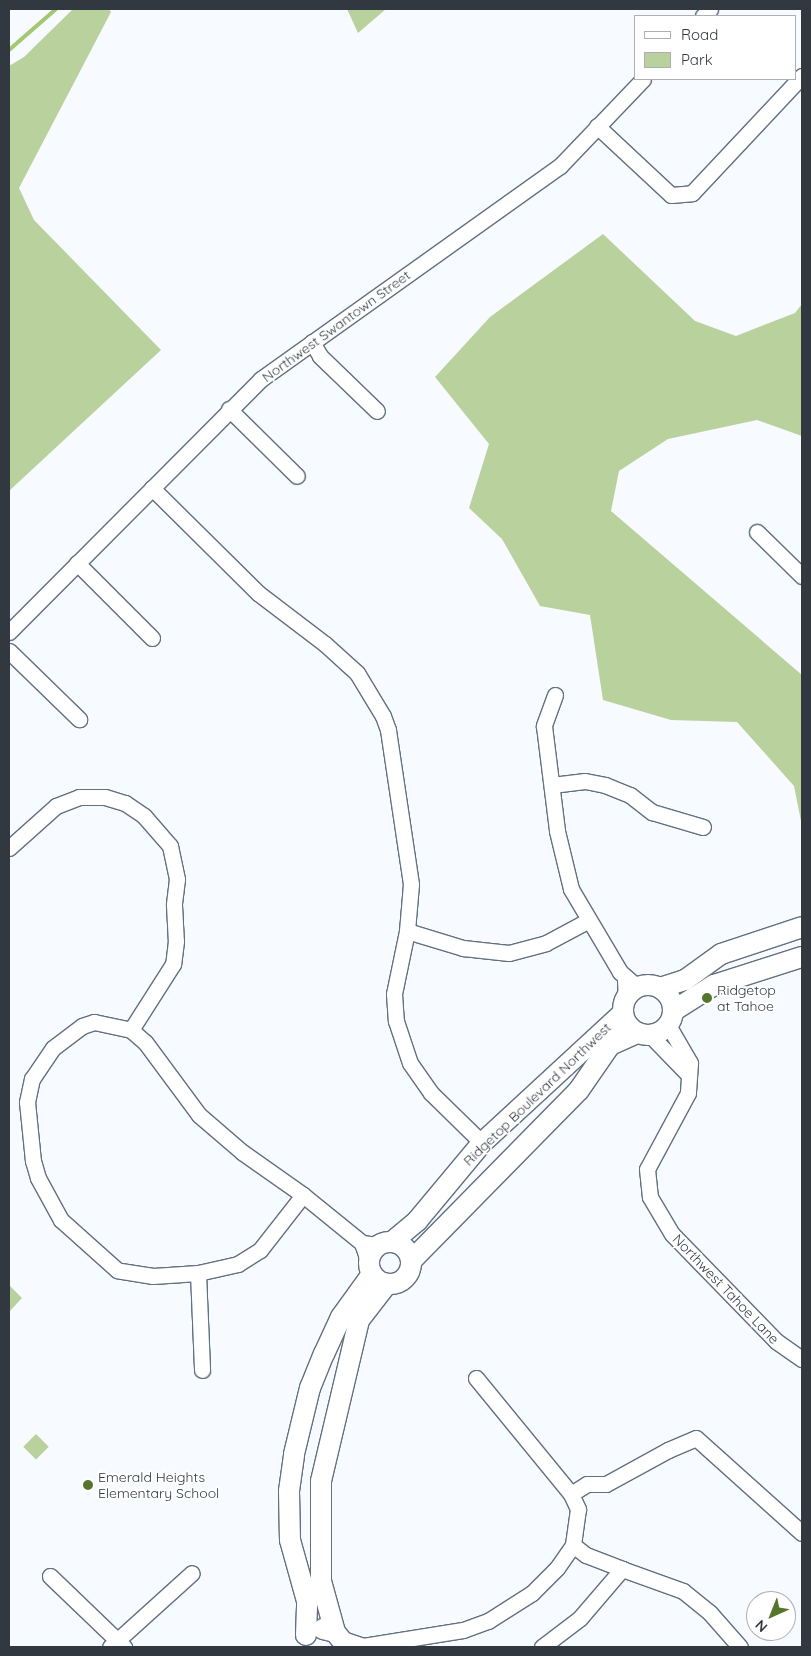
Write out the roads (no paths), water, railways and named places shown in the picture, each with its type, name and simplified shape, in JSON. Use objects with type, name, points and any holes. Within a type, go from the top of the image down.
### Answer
[{"type":"main road","points":[[802,927],[721,954],[685,980],[660,988],[628,994],[630,1028],[643,1034],[670,1018],[714,985],[802,958]]},
{"type":"main road","points":[[660,988],[670,998],[670,1018]]},
{"type":"main road","name":"Ridgetop Boulevard Northwest","points":[[628,994],[482,1143],[417,1221],[378,1244],[376,1274],[404,1280],[412,1260],[579,1090],[610,1045],[643,1034]]},
{"type":"main road","points":[[378,1244],[405,1248],[412,1260]]},
{"type":"main road","points":[[303,1641],[307,1601],[290,1540],[289,1491],[294,1454],[310,1388],[324,1354],[341,1317],[376,1274]]},
{"type":"main road","points":[[350,1642],[321,1581],[320,1480],[359,1320],[376,1274]]},
{"type":"main road","points":[[303,1641],[320,1629],[350,1642]]},
{"type":"street","points":[[597,126],[671,195],[692,193],[802,76]]},
{"type":"street","name":"Northwest Swantown Street","points":[[9,632],[230,409],[274,368],[560,166],[642,80]]},
{"type":"street","points":[[312,342],[320,356],[377,411]]},
{"type":"street","points":[[230,409],[297,476]]},
{"type":"street","points":[[152,488],[258,593],[325,644],[350,667],[372,695],[388,730],[405,832],[411,884],[406,931],[394,994],[396,1020],[410,1063],[431,1093],[482,1143]]},
{"type":"street","points":[[757,532],[802,576]]},
{"type":"street","points":[[77,563],[152,638]]},
{"type":"street","points":[[9,651],[79,719]]},
{"type":"street","points":[[555,695],[544,726],[557,831],[571,889],[628,994]]},
{"type":"street","points":[[552,785],[585,781],[605,785],[630,795],[652,812],[703,827]]},
{"type":"street","points":[[9,848],[40,817],[56,806],[79,797],[105,797],[125,803],[144,816],[170,846],[177,880],[173,964],[131,1030]]},
{"type":"street","points":[[406,931],[463,948],[509,953],[546,943],[587,921]]},
{"type":"street","name":"Northwest Tahoe Lane","points":[[670,1018],[690,1063],[687,1073],[688,1093],[647,1169],[650,1197],[672,1234],[776,1341],[802,1359]]},
{"type":"street","points":[[303,1195],[276,1231],[249,1259],[224,1268],[198,1273],[153,1276],[130,1274],[105,1262],[62,1220],[46,1194],[32,1161],[27,1102],[32,1079],[53,1048],[67,1035],[94,1022],[131,1030],[145,1042],[199,1115],[303,1195],[378,1244]]},
{"type":"street","points":[[643,1034],[687,1073]]},
{"type":"street","points":[[198,1273],[202,1370]]},
{"type":"street","points":[[350,1642],[463,1630],[495,1617],[532,1593],[557,1568],[572,1545],[578,1509],[571,1494],[476,1378]]},
{"type":"street","points":[[571,1494],[588,1484],[606,1484],[668,1450],[696,1438],[802,1533]]},
{"type":"street","points":[[572,1545],[586,1555],[683,1591],[710,1613],[740,1647]]},
{"type":"street","points":[[542,1647],[580,1618],[622,1569]]},
{"type":"street","points":[[50,1576],[117,1645],[192,1573]]},
{"type":"waterway","points":[[9,50],[56,9]]},
{"type":"place","name":"Ridgetop at Tahoe","points":[[707,998]]},
{"type":"place","name":"Emerald Heights Elementary School","points":[[88,1485]]}]
